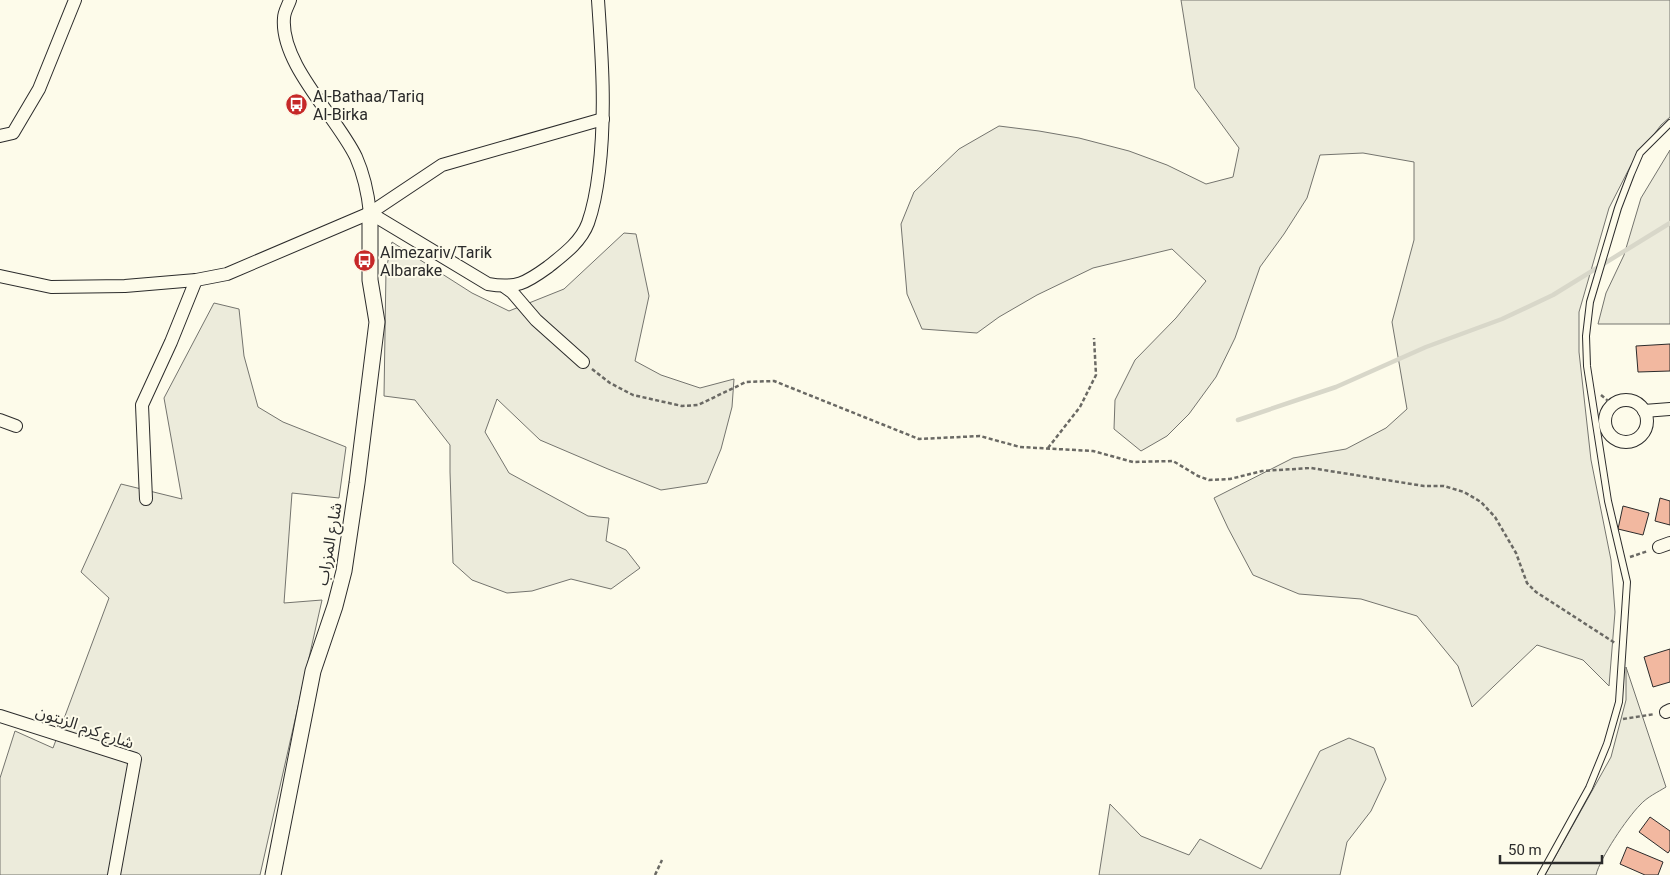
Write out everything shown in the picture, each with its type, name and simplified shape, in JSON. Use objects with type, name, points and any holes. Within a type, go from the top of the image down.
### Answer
[{"type":"street","points":[[0,136],[13,133],[39,89],[74,0]]},
{"type":"street","points":[[290,0],[284,18],[286,43],[295,61],[356,157],[368,191],[370,213]]},
{"type":"street","points":[[370,213],[488,284],[505,287],[529,281],[565,254],[580,238],[588,224],[597,190],[603,119],[603,76],[598,0]]},
{"type":"street","points":[[0,276],[51,287],[124,286],[196,280],[227,274],[370,213],[442,165],[603,119]]},
{"type":"street","name":"شارع المزراب","points":[[274,875],[313,671],[335,606],[344,571],[357,483],[377,322],[370,280],[370,213]]},
{"type":"street","points":[[146,499],[142,405],[171,342],[196,280]]},
{"type":"street","points":[[505,287],[512,292],[536,320],[583,362]]},
{"type":"street","points":[[1644,411],[1670,408]]},
{"type":"street","points":[[0,420],[16,426]]},
{"type":"street","name":"شارع كرم الزيتون","points":[[0,716],[135,759],[114,875]]},
{"type":"lane","points":[[1540,875],[1589,788],[1607,744],[1619,702],[1626,582],[1608,501],[1587,366],[1586,336],[1590,302],[1618,208],[1631,174],[1640,153],[1670,123]]},
{"type":"path","points":[[1048,448],[1080,407],[1096,376],[1094,338]]},
{"type":"path","points":[[583,362],[610,383],[633,395],[682,406],[698,406],[746,382],[774,381],[919,439],[980,436],[1020,447],[1093,451],[1132,462],[1173,461],[1198,476],[1209,480],[1230,479],[1262,471],[1311,468],[1424,486],[1444,486],[1464,492],[1481,502],[1495,517],[1516,553],[1527,583],[1536,592],[1622,648]]},
{"type":"path","points":[[1621,559],[1665,545]]},
{"type":"path","points":[[1614,720],[1668,711]]},
{"type":"path","points":[[655,875],[662,860]]},
{"type":"shaded area","points":[[1181,0],[1670,0],[1670,117],[1661,125],[1631,165],[1609,208],[1579,312],[1579,352],[1591,460],[1611,560],[1615,612],[1609,686],[1583,660],[1537,645],[1472,707],[1458,666],[1417,616],[1361,599],[1299,594],[1253,575],[1214,498],[1293,458],[1346,449],[1386,428],[1407,409],[1392,322],[1414,240],[1414,162],[1363,153],[1320,155],[1307,198],[1260,267],[1235,338],[1216,377],[1189,414],[1167,436],[1141,451],[1114,429],[1115,400],[1135,360],[1176,318],[1206,281],[1172,249],[1093,268],[1037,295],[999,317],[977,333],[922,329],[907,294],[901,224],[914,192],[959,149],[999,126],[1079,138],[1129,151],[1167,165],[1206,184],[1233,177],[1239,148],[1195,88]]},
{"type":"shaded area","points":[[1670,150],[1670,324],[1598,324],[1606,293],[1624,255],[1641,198]]},
{"type":"shaded area","points":[[624,233],[636,234],[649,296],[635,361],[661,375],[700,388],[734,379],[732,407],[721,449],[707,483],[661,490],[608,469],[540,440],[497,399],[485,432],[509,473],[588,516],[609,518],[606,541],[626,550],[640,568],[611,589],[571,579],[532,591],[507,593],[472,580],[453,563],[450,445],[415,400],[384,396],[386,270],[392,242],[472,293],[509,311],[564,289]]},
{"type":"shaded area","points":[[214,303],[239,309],[244,356],[258,407],[283,422],[346,447],[339,498],[292,493],[284,603],[322,600],[260,875],[0,875],[0,778],[15,731],[53,748],[109,598],[81,572],[121,484],[182,499],[164,398]]},
{"type":"shaded area","points":[[1626,667],[1666,787],[1646,800],[1621,828],[1608,849],[1596,875],[1545,875],[1611,757],[1626,700]]},
{"type":"shaded area","points":[[1349,738],[1374,748],[1386,779],[1371,811],[1347,842],[1340,875],[1099,875],[1110,804],[1141,836],[1189,855],[1200,839],[1261,869],[1320,751]]},
{"type":"building","points":[[1670,344],[1670,371],[1638,372],[1636,346]]},
{"type":"building","points":[[1660,498],[1670,501],[1670,525],[1655,521]]},
{"type":"building","points":[[1623,506],[1649,513],[1643,535],[1618,529]]},
{"type":"building","points":[[1670,649],[1670,682],[1653,687],[1644,657]]},
{"type":"building","points":[[1650,817],[1670,831],[1670,850],[1668,853],[1639,832]]},
{"type":"building","points":[[1627,847],[1663,862],[1658,875],[1645,875],[1620,864]]},
{"type":"waterway","points":[[1238,420],[1336,387],[1426,347],[1502,319],[1553,295],[1670,223]]},
{"type":"place","name":"Al-Bathaa/Tariq Al-Birka","points":[[297,105]]},
{"type":"place","name":"Almezariv/Tarik Albarake","points":[[364,261]]}]
